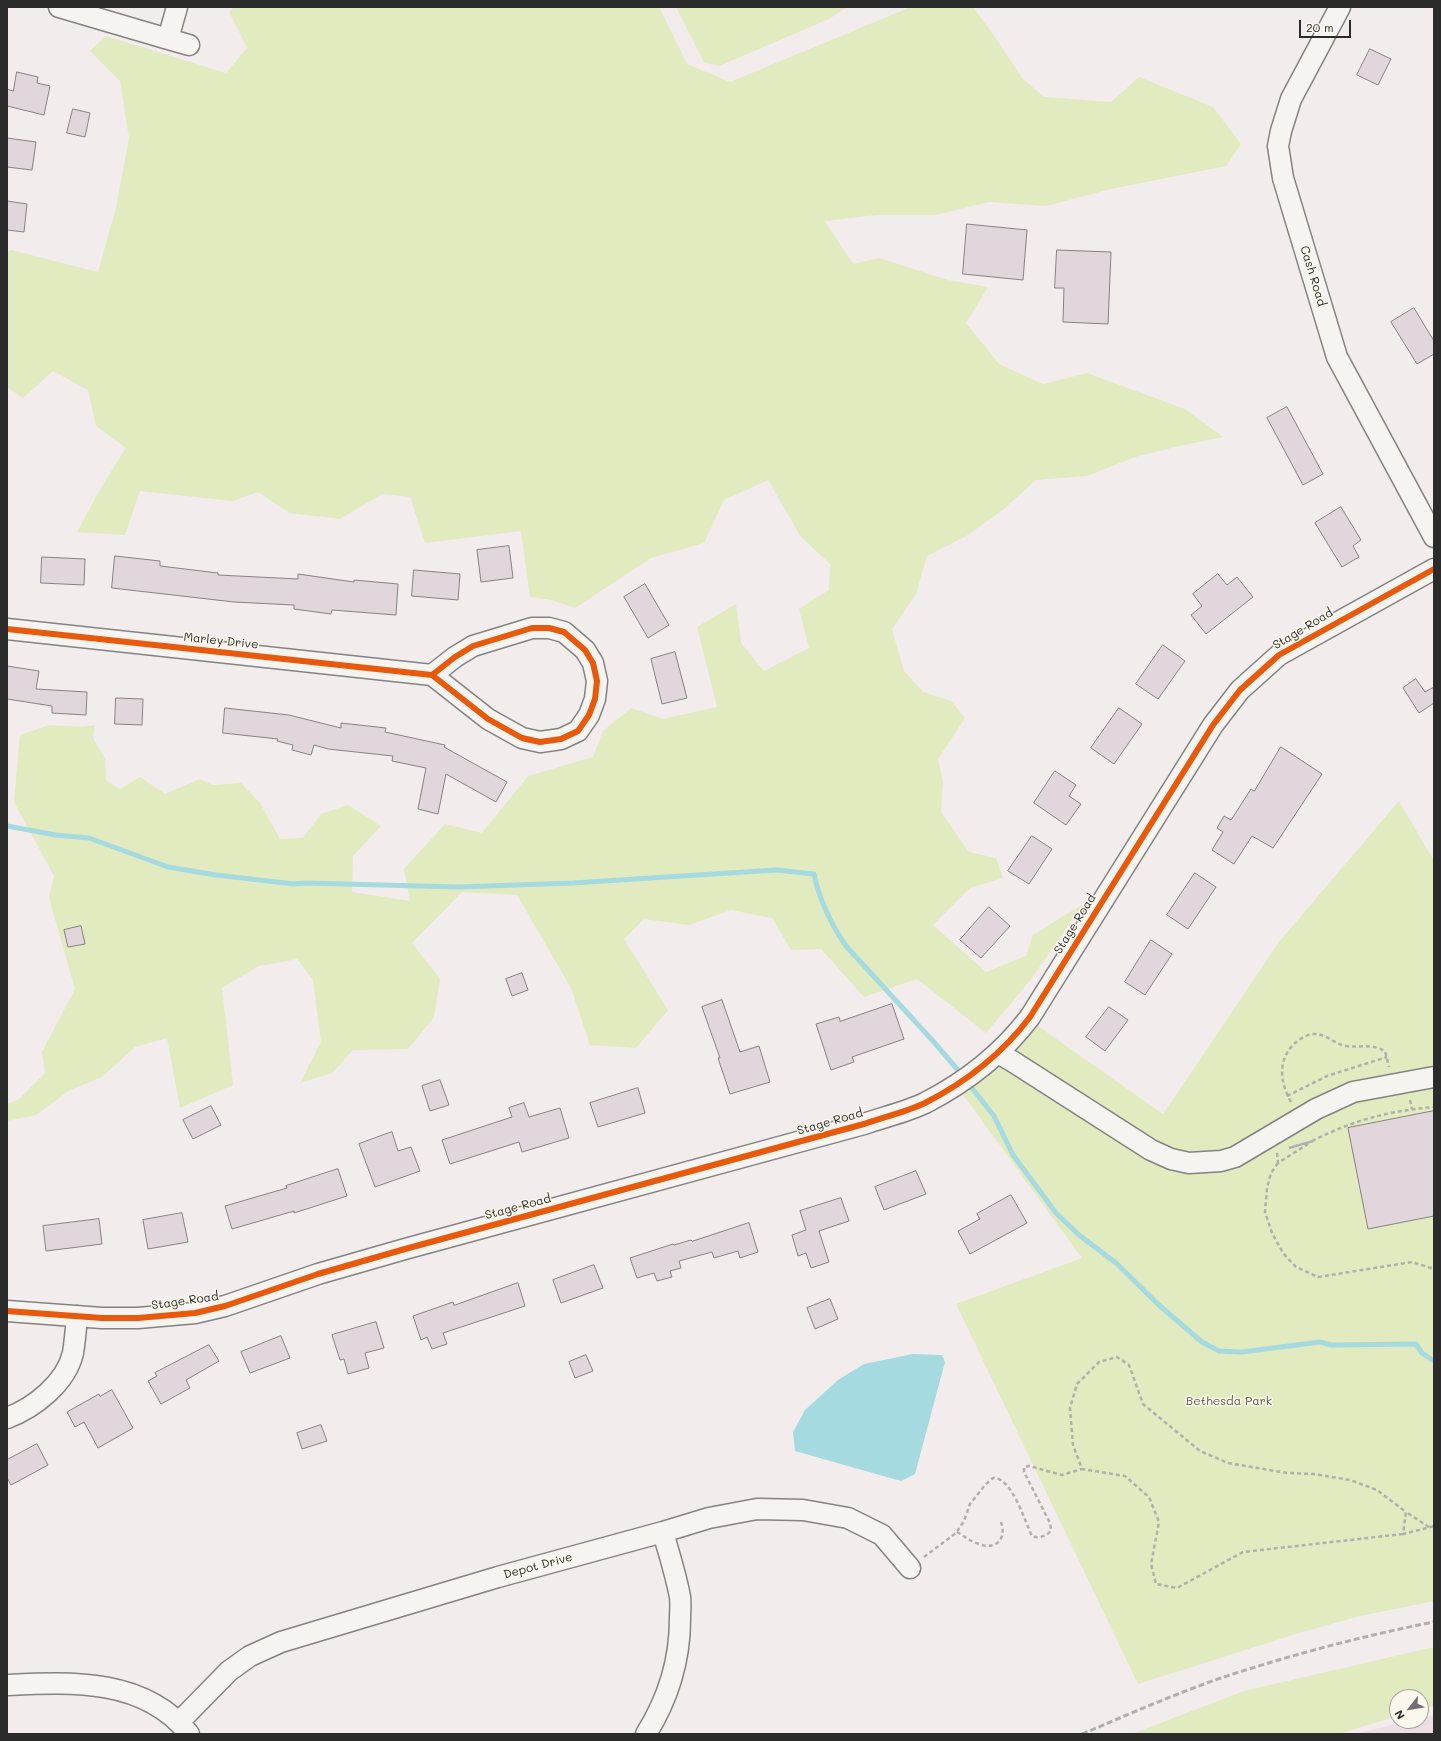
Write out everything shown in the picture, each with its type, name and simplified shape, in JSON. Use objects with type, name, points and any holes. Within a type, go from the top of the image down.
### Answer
[{"type":"street","points":[[62,7],[98,13],[168,39],[189,45]]},
{"type":"street","points":[[168,39],[177,7]]},
{"type":"street","name":"Cash Road","points":[[1340,7],[1291,99],[1281,131],[1278,146],[1279,158],[1283,178],[1337,357],[1434,537]]},
{"type":"street","name":"Stage Road","points":[[7,1311],[77,1316],[138,1318],[188,1314],[225,1306],[318,1274],[864,1124],[924,1103],[975,1072],[1016,1036],[1030,1017],[1224,708],[1240,690],[1278,655],[1434,569]]},
{"type":"street","points":[[532,628],[549,628],[564,632],[585,650],[593,663],[597,681],[595,698],[589,715],[578,731],[561,739],[540,742],[522,738],[488,719],[432,675],[454,657],[474,646],[532,628]]},
{"type":"street","name":"Marley Drive","points":[[7,630],[432,675]]},
{"type":"street","points":[[998,1053],[1151,1150],[1171,1159],[1189,1163],[1204,1163],[1235,1157],[1316,1108],[1353,1092],[1434,1077]]},
{"type":"street","points":[[7,1418],[17,1414],[44,1397],[65,1372],[72,1354],[77,1316]]},
{"type":"street","name":"Depot Drive","points":[[184,1728],[229,1671],[250,1656],[281,1642],[490,1579],[709,1518],[757,1509],[803,1510],[848,1518],[882,1535],[910,1568]]},
{"type":"street","points":[[646,1734],[658,1715],[666,1696],[674,1670],[680,1636],[680,1599],[663,1532]]},
{"type":"street","points":[[7,1685],[68,1682],[133,1693],[155,1704],[184,1728]]},
{"type":"path","points":[[1313,1141],[1287,1096],[1281,1074],[1283,1061],[1289,1049],[1301,1038],[1313,1034],[1324,1035],[1345,1046],[1375,1046],[1385,1051],[1389,1071]]},
{"type":"path","points":[[1287,1096],[1327,1076],[1387,1057]]},
{"type":"path","points":[[1434,1107],[1388,1112],[1359,1121],[1313,1141],[1278,1163],[1272,1173],[1267,1188],[1266,1212],[1283,1253],[1296,1267],[1318,1277],[1412,1262],[1434,1269]]},
{"type":"path","points":[[1276,1152],[1278,1163]]},
{"type":"path","points":[[1082,1469],[1073,1445],[1070,1408],[1077,1384],[1099,1362],[1117,1357],[1128,1365],[1143,1404],[1200,1451],[1228,1463],[1287,1473],[1314,1474],[1350,1480],[1377,1490],[1429,1527]]},
{"type":"path","points":[[910,1568],[957,1532],[964,1521],[970,1504],[976,1495],[990,1479],[995,1477],[1001,1480],[1017,1501],[1032,1536],[1037,1537],[1048,1534],[1051,1530],[1050,1523],[1024,1472],[1024,1467],[1029,1466],[1062,1475],[1082,1469],[1125,1476],[1149,1496],[1159,1522],[1151,1564],[1156,1584],[1177,1588],[1243,1552],[1403,1534],[1434,1526]]},
{"type":"path","points":[[1403,1534],[1406,1512]]},
{"type":"path","points":[[957,1532],[979,1544],[991,1546],[1000,1542],[1003,1537],[1000,1520]]},
{"type":"shaded area","points":[[1434,1715],[1434,1734],[1354,1734],[1389,1726],[1389,1729],[1429,1729],[1429,1716]]},
{"type":"green space","points":[[234,7],[659,7],[687,64],[730,82],[911,7],[973,7],[1022,78],[1044,97],[1111,102],[1139,77],[1213,107],[1241,144],[1226,166],[1111,189],[1046,206],[989,202],[935,215],[876,215],[825,221],[853,264],[879,258],[948,280],[988,287],[966,323],[999,364],[1043,384],[1087,373],[1185,409],[1223,437],[1135,457],[1087,476],[1036,480],[1004,509],[968,535],[927,556],[916,594],[892,629],[904,671],[923,692],[951,701],[965,718],[938,759],[943,782],[941,812],[969,852],[996,858],[1003,878],[970,888],[933,925],[986,972],[1026,956],[1033,935],[1083,904],[1032,978],[986,1033],[917,979],[864,997],[821,949],[791,950],[772,918],[731,910],[689,925],[644,919],[624,939],[668,1010],[636,1048],[590,1045],[571,988],[517,895],[462,892],[412,943],[440,979],[434,1017],[408,1049],[353,1050],[332,1073],[300,1083],[321,1042],[313,980],[297,959],[259,966],[222,988],[233,1085],[180,1108],[167,1038],[135,1047],[102,1077],[70,1090],[36,1115],[7,1121],[7,1104],[18,1100],[45,1073],[42,1052],[75,989],[49,898],[54,876],[14,802],[20,735],[49,725],[82,727],[95,725],[93,738],[105,759],[106,780],[120,789],[140,777],[165,794],[200,779],[213,785],[241,783],[260,803],[280,839],[303,838],[321,814],[348,805],[381,826],[353,856],[352,892],[410,901],[404,869],[445,824],[482,833],[528,776],[593,757],[603,731],[631,708],[663,719],[717,707],[697,627],[736,604],[741,643],[764,671],[809,648],[799,609],[829,590],[830,564],[801,537],[768,480],[724,500],[704,543],[651,558],[575,608],[552,600],[530,597],[521,531],[425,543],[410,497],[382,494],[340,519],[289,513],[258,492],[233,501],[140,491],[125,535],[77,532],[102,486],[126,448],[96,426],[88,390],[53,371],[23,398],[7,387],[7,252],[11,250],[98,272],[116,208],[129,138],[120,81],[90,51],[106,36],[226,73],[247,48],[229,12]]},
{"type":"green space","points":[[676,7],[847,7],[829,19],[719,66],[704,62]]},
{"type":"green space","name":"Bethesda Park","points":[[1399,801],[1434,861],[1434,1601],[1360,1616],[1299,1633],[1138,1684],[956,1304],[1082,1258],[961,1092],[1035,1024],[1163,1114],[1279,942]]},
{"type":"green space","points":[[1434,1647],[1434,1706],[1429,1707],[1429,1689],[1389,1689],[1389,1718],[1339,1734],[1132,1734],[1244,1691]]},
{"type":"water","points":[[913,1354],[942,1355],[945,1362],[915,1474],[901,1481],[795,1451],[793,1432],[805,1410],[838,1380],[864,1364]]},
{"type":"building","points":[[1370,49],[1391,59],[1378,85],[1357,75]]},
{"type":"building","points":[[17,72],[38,77],[37,83],[50,86],[44,115],[7,106],[7,89],[13,91]]},
{"type":"building","points":[[73,109],[90,113],[85,137],[67,133]]},
{"type":"building","points":[[7,138],[36,142],[32,170],[7,167]]},
{"type":"building","points":[[7,201],[27,204],[24,232],[7,230]]},
{"type":"building","points":[[967,224],[1027,230],[1023,280],[963,274]]},
{"type":"building","points":[[1057,250],[1111,252],[1108,324],[1063,322],[1064,288],[1055,288]]},
{"type":"building","points":[[1414,308],[1434,341],[1434,354],[1417,364],[1391,322]]},
{"type":"building","points":[[1287,407],[1323,474],[1303,485],[1267,418]]},
{"type":"building","points":[[1341,507],[1361,540],[1353,546],[1359,557],[1342,567],[1315,523]]},
{"type":"building","points":[[509,546],[513,578],[481,582],[477,550]]},
{"type":"building","points":[[115,556],[160,561],[160,566],[218,573],[218,575],[298,579],[298,574],[354,582],[354,580],[398,584],[396,615],[332,610],[331,614],[294,609],[294,605],[234,602],[112,588]]},
{"type":"building","points":[[42,557],[85,559],[84,585],[41,583]]},
{"type":"building","points":[[414,570],[460,574],[458,600],[412,596]]},
{"type":"building","points":[[1218,574],[1227,585],[1237,577],[1253,597],[1206,634],[1191,615],[1202,606],[1193,594]]},
{"type":"building","points":[[645,584],[669,625],[648,638],[624,597]]},
{"type":"building","points":[[1163,645],[1185,661],[1158,699],[1136,684]]},
{"type":"building","points":[[675,652],[687,698],[662,704],[651,659]]},
{"type":"building","points":[[7,666],[39,671],[36,689],[87,692],[86,715],[52,713],[52,706],[7,699]]},
{"type":"building","points":[[1416,679],[1425,692],[1434,687],[1434,703],[1419,713],[1403,688]]},
{"type":"building","points":[[116,698],[143,699],[142,725],[115,724]]},
{"type":"building","points":[[225,708],[289,715],[341,728],[341,723],[386,728],[385,732],[445,745],[444,747],[507,782],[496,802],[446,774],[438,814],[418,809],[426,768],[392,761],[393,756],[328,749],[314,745],[311,755],[292,750],[293,745],[277,741],[278,739],[223,733]]},
{"type":"building","points":[[1119,708],[1142,724],[1114,764],[1091,748]]},
{"type":"building","points":[[1281,747],[1322,774],[1273,848],[1252,836],[1234,864],[1212,850],[1223,832],[1217,828],[1224,816],[1231,820],[1251,789],[1254,791]]},
{"type":"building","points":[[1055,771],[1076,785],[1069,796],[1081,804],[1066,825],[1034,803]]},
{"type":"building","points":[[1032,836],[1052,849],[1029,884],[1008,871]]},
{"type":"building","points":[[1195,873],[1216,887],[1188,929],[1167,915]]},
{"type":"building","points":[[989,907],[1010,926],[981,958],[960,940]]},
{"type":"building","points":[[81,926],[85,944],[68,947],[64,930]]},
{"type":"building","points":[[1151,940],[1172,954],[1145,995],[1125,982]]},
{"type":"building","points":[[522,973],[528,990],[512,996],[506,979]]},
{"type":"building","points":[[722,1000],[740,1052],[759,1046],[770,1082],[730,1094],[718,1058],[720,1058],[702,1007]]},
{"type":"building","points":[[892,1004],[904,1039],[852,1057],[854,1062],[831,1070],[816,1024],[839,1017],[840,1021]]},
{"type":"building","points":[[1109,1007],[1128,1020],[1105,1051],[1086,1037]]},
{"type":"building","points":[[440,1080],[449,1105],[430,1111],[422,1086]]},
{"type":"building","points":[[638,1088],[645,1113],[598,1127],[590,1103]]},
{"type":"building","points":[[524,1103],[529,1117],[560,1108],[569,1138],[522,1152],[519,1142],[450,1164],[442,1140],[512,1117],[509,1108]]},
{"type":"building","points":[[211,1106],[221,1125],[193,1139],[183,1120]]},
{"type":"building","points":[[1434,1111],[1434,1216],[1368,1229],[1348,1128]]},
{"type":"building","points":[[392,1132],[398,1151],[411,1147],[420,1171],[375,1187],[359,1144]]},
{"type":"building","points":[[338,1169],[347,1196],[294,1213],[294,1211],[232,1229],[225,1206],[287,1188],[286,1186]]},
{"type":"building","points":[[916,1171],[926,1194],[884,1210],[875,1187]]},
{"type":"building","points":[[1011,1195],[1027,1223],[970,1254],[958,1231],[980,1219],[977,1214]]},
{"type":"building","points":[[841,1198],[849,1221],[819,1231],[829,1262],[811,1268],[806,1253],[798,1256],[792,1235],[806,1230],[800,1211]]},
{"type":"building","points":[[182,1213],[188,1242],[148,1249],[143,1220]]},
{"type":"building","points":[[99,1219],[102,1244],[46,1251],[43,1226]]},
{"type":"building","points":[[749,1223],[758,1252],[740,1258],[738,1251],[714,1258],[712,1252],[679,1261],[681,1268],[670,1271],[672,1277],[657,1281],[654,1273],[637,1278],[630,1258],[673,1244],[692,1241]]},
{"type":"building","points":[[594,1265],[603,1288],[561,1303],[553,1280]]},
{"type":"building","points":[[518,1283],[525,1306],[443,1333],[447,1344],[432,1349],[427,1337],[421,1340],[413,1316],[453,1302],[454,1305]]},
{"type":"building","points":[[830,1299],[838,1319],[815,1329],[807,1308]]},
{"type":"building","points":[[376,1322],[384,1348],[365,1353],[369,1368],[348,1374],[344,1359],[340,1360],[332,1335]]},
{"type":"building","points":[[281,1336],[290,1358],[250,1373],[241,1352]]},
{"type":"building","points":[[209,1345],[219,1361],[186,1380],[190,1388],[161,1404],[148,1381],[157,1376],[155,1373]]},
{"type":"building","points":[[586,1355],[593,1371],[575,1378],[569,1362]]},
{"type":"building","points":[[112,1390],[133,1428],[98,1448],[84,1422],[75,1427],[67,1412],[99,1394],[100,1396]]},
{"type":"building","points":[[321,1425],[327,1441],[302,1449],[297,1433]]},
{"type":"building","points":[[37,1444],[48,1465],[11,1485],[7,1478],[7,1460]]},
{"type":"waterway","points":[[7,826],[56,835],[89,838],[168,867],[216,875],[294,884],[306,883],[458,887],[573,883],[776,870],[814,874],[819,893],[827,912],[846,946],[963,1076]]},
{"type":"waterway","points":[[968,1083],[994,1116],[1013,1155],[1056,1213],[1079,1235],[1116,1263],[1160,1306],[1202,1342],[1219,1351],[1242,1352],[1320,1342],[1331,1345],[1416,1344],[1422,1353],[1434,1361]]},
{"type":"railway","points":[[1082,1734],[1165,1699],[1228,1676],[1295,1655],[1434,1622]]},
{"type":"cycle path","points":[[7,1311],[102,1318],[138,1318],[195,1313],[225,1306],[318,1274],[864,1124],[903,1112],[925,1103],[955,1086],[982,1066],[1008,1043],[1030,1017],[1213,725],[1240,690],[1279,655],[1434,569]]},
{"type":"cycle path","points":[[7,629],[432,675],[488,719],[522,738],[540,742],[561,739],[578,731],[589,715],[595,699],[597,681],[593,663],[585,650],[564,632],[549,628],[532,628],[473,646],[455,657],[432,675]]}]
